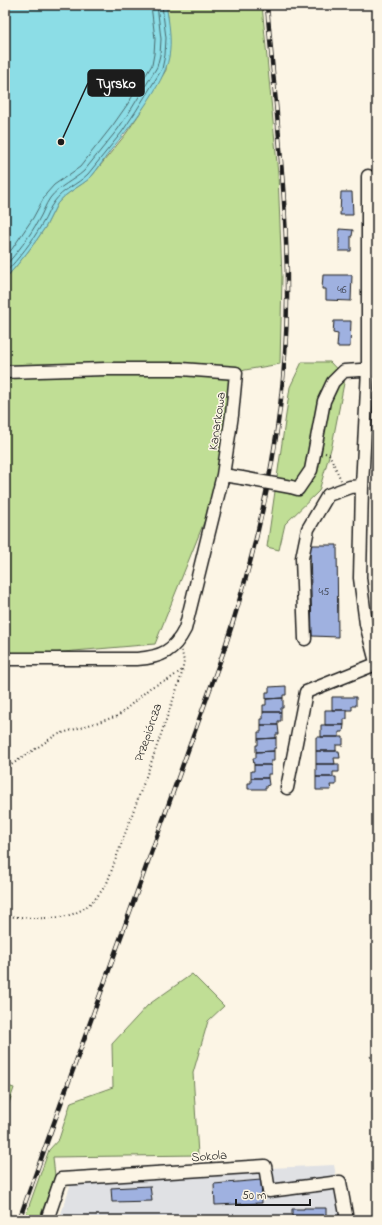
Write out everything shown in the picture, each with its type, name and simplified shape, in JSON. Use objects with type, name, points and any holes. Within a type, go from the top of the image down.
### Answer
[{"type":"street","points":[[287,788],[306,692],[377,665],[366,624],[360,578],[362,486],[372,369],[368,176]]},
{"type":"street","name":"Kanarkowa","points":[[5,372],[105,369],[181,369],[236,373],[232,415],[223,475]]},
{"type":"street","points":[[5,659],[138,659],[150,658],[171,648],[179,640],[185,628],[223,475],[298,489],[311,470],[324,401],[333,382],[344,371],[372,369]]},
{"type":"street","points":[[305,639],[302,558],[308,528],[328,495],[345,488],[362,486]]},
{"type":"street","name":"Sokola","points":[[47,1220],[62,1179],[265,1166],[269,1191],[340,1182],[347,1220]]},
{"type":"path","points":[[315,451],[330,454],[345,488]]},
{"type":"path","name":"Przepiórcza","points":[[5,916],[61,918],[75,914],[88,906],[99,895],[107,883],[154,756],[183,670],[184,662],[179,640]]},
{"type":"path","points":[[5,769],[56,735],[118,716],[151,687],[168,680],[183,670]]},
{"type":"path","points":[[370,1057],[377,1054]]},
{"type":"shaded area","points":[[334,1165],[344,1220],[59,1220],[73,1177]]},
{"type":"green space","points":[[166,5],[262,5],[278,174],[282,277],[280,364],[236,373],[223,475],[155,644],[5,657],[5,279],[27,253],[41,233],[57,204],[65,196],[91,177],[125,135],[166,70],[168,17]]},
{"type":"green space","points":[[302,362],[330,362],[345,378],[332,445],[319,491],[285,524],[279,550],[267,547],[290,387]]},
{"type":"green space","points":[[192,974],[224,1006],[208,1021],[193,1073],[198,1155],[53,1157],[55,1176],[39,1220],[24,1220],[49,1150],[59,1139],[71,1102],[113,1087],[112,1044],[148,1005]]},
{"type":"green space","points":[[5,1085],[14,1088],[5,1115]]},
{"type":"water","points":[[5,5],[166,5],[170,44],[166,68],[145,106],[91,177],[65,196],[57,204],[41,233],[27,253],[5,279]]},
{"type":"building","points":[[341,192],[352,192],[353,215],[340,215]]},
{"type":"building","points":[[339,229],[353,230],[351,236],[351,251],[339,251]]},
{"type":"building","points":[[323,275],[352,275],[351,301],[326,300],[326,289],[322,289]]},
{"type":"building","points":[[334,321],[351,321],[350,347],[337,347],[338,334],[333,333]]},
{"type":"building","points":[[310,545],[337,545],[338,637],[312,636]]},
{"type":"building","points":[[286,686],[286,695],[283,695],[283,698],[266,699],[266,692],[269,692],[269,687]]},
{"type":"building","points":[[332,697],[356,697],[356,706],[352,706],[352,710],[332,710]]},
{"type":"building","points":[[283,698],[283,708],[281,708],[281,712],[263,712],[263,705],[266,705],[266,699]]},
{"type":"building","points":[[325,710],[347,710],[347,719],[344,719],[344,725],[325,725]]},
{"type":"building","points":[[263,712],[281,712],[281,721],[278,721],[278,725],[261,725]]},
{"type":"building","points":[[261,725],[278,725],[279,734],[276,734],[276,738],[258,739],[258,732],[261,732]]},
{"type":"building","points":[[321,725],[344,725],[343,732],[339,732],[339,737],[321,737]]},
{"type":"building","points":[[316,737],[343,737],[343,745],[336,745],[336,751],[316,751]]},
{"type":"building","points":[[276,738],[276,748],[274,748],[274,751],[256,752],[258,739]]},
{"type":"building","points":[[274,751],[274,761],[271,761],[271,765],[254,765],[253,758],[256,758],[256,752]]},
{"type":"building","points":[[316,751],[339,751],[340,758],[334,758],[335,764],[316,764]]},
{"type":"building","points":[[316,764],[339,764],[339,772],[333,772],[333,777],[316,777]]},
{"type":"building","points":[[254,765],[271,765],[271,774],[268,774],[268,778],[251,778],[251,771],[254,771]]},
{"type":"building","points":[[316,777],[336,777],[336,785],[330,785],[331,790],[316,790]]},
{"type":"building","points":[[251,778],[268,778],[269,785],[266,786],[266,789],[248,789],[248,783],[251,783]]},
{"type":"building","points":[[261,1180],[262,1203],[215,1205],[214,1184]]},
{"type":"building","points":[[150,1186],[152,1201],[112,1202],[111,1188]]},
{"type":"building","points":[[326,1208],[326,1217],[292,1217],[292,1209]]},
{"type":"railway","points":[[19,1220],[223,653],[249,567],[269,479],[282,391],[286,346],[287,264],[283,190],[267,5]]},
{"type":"place","name":"Tyrsko","points":[[61,142]]}]
